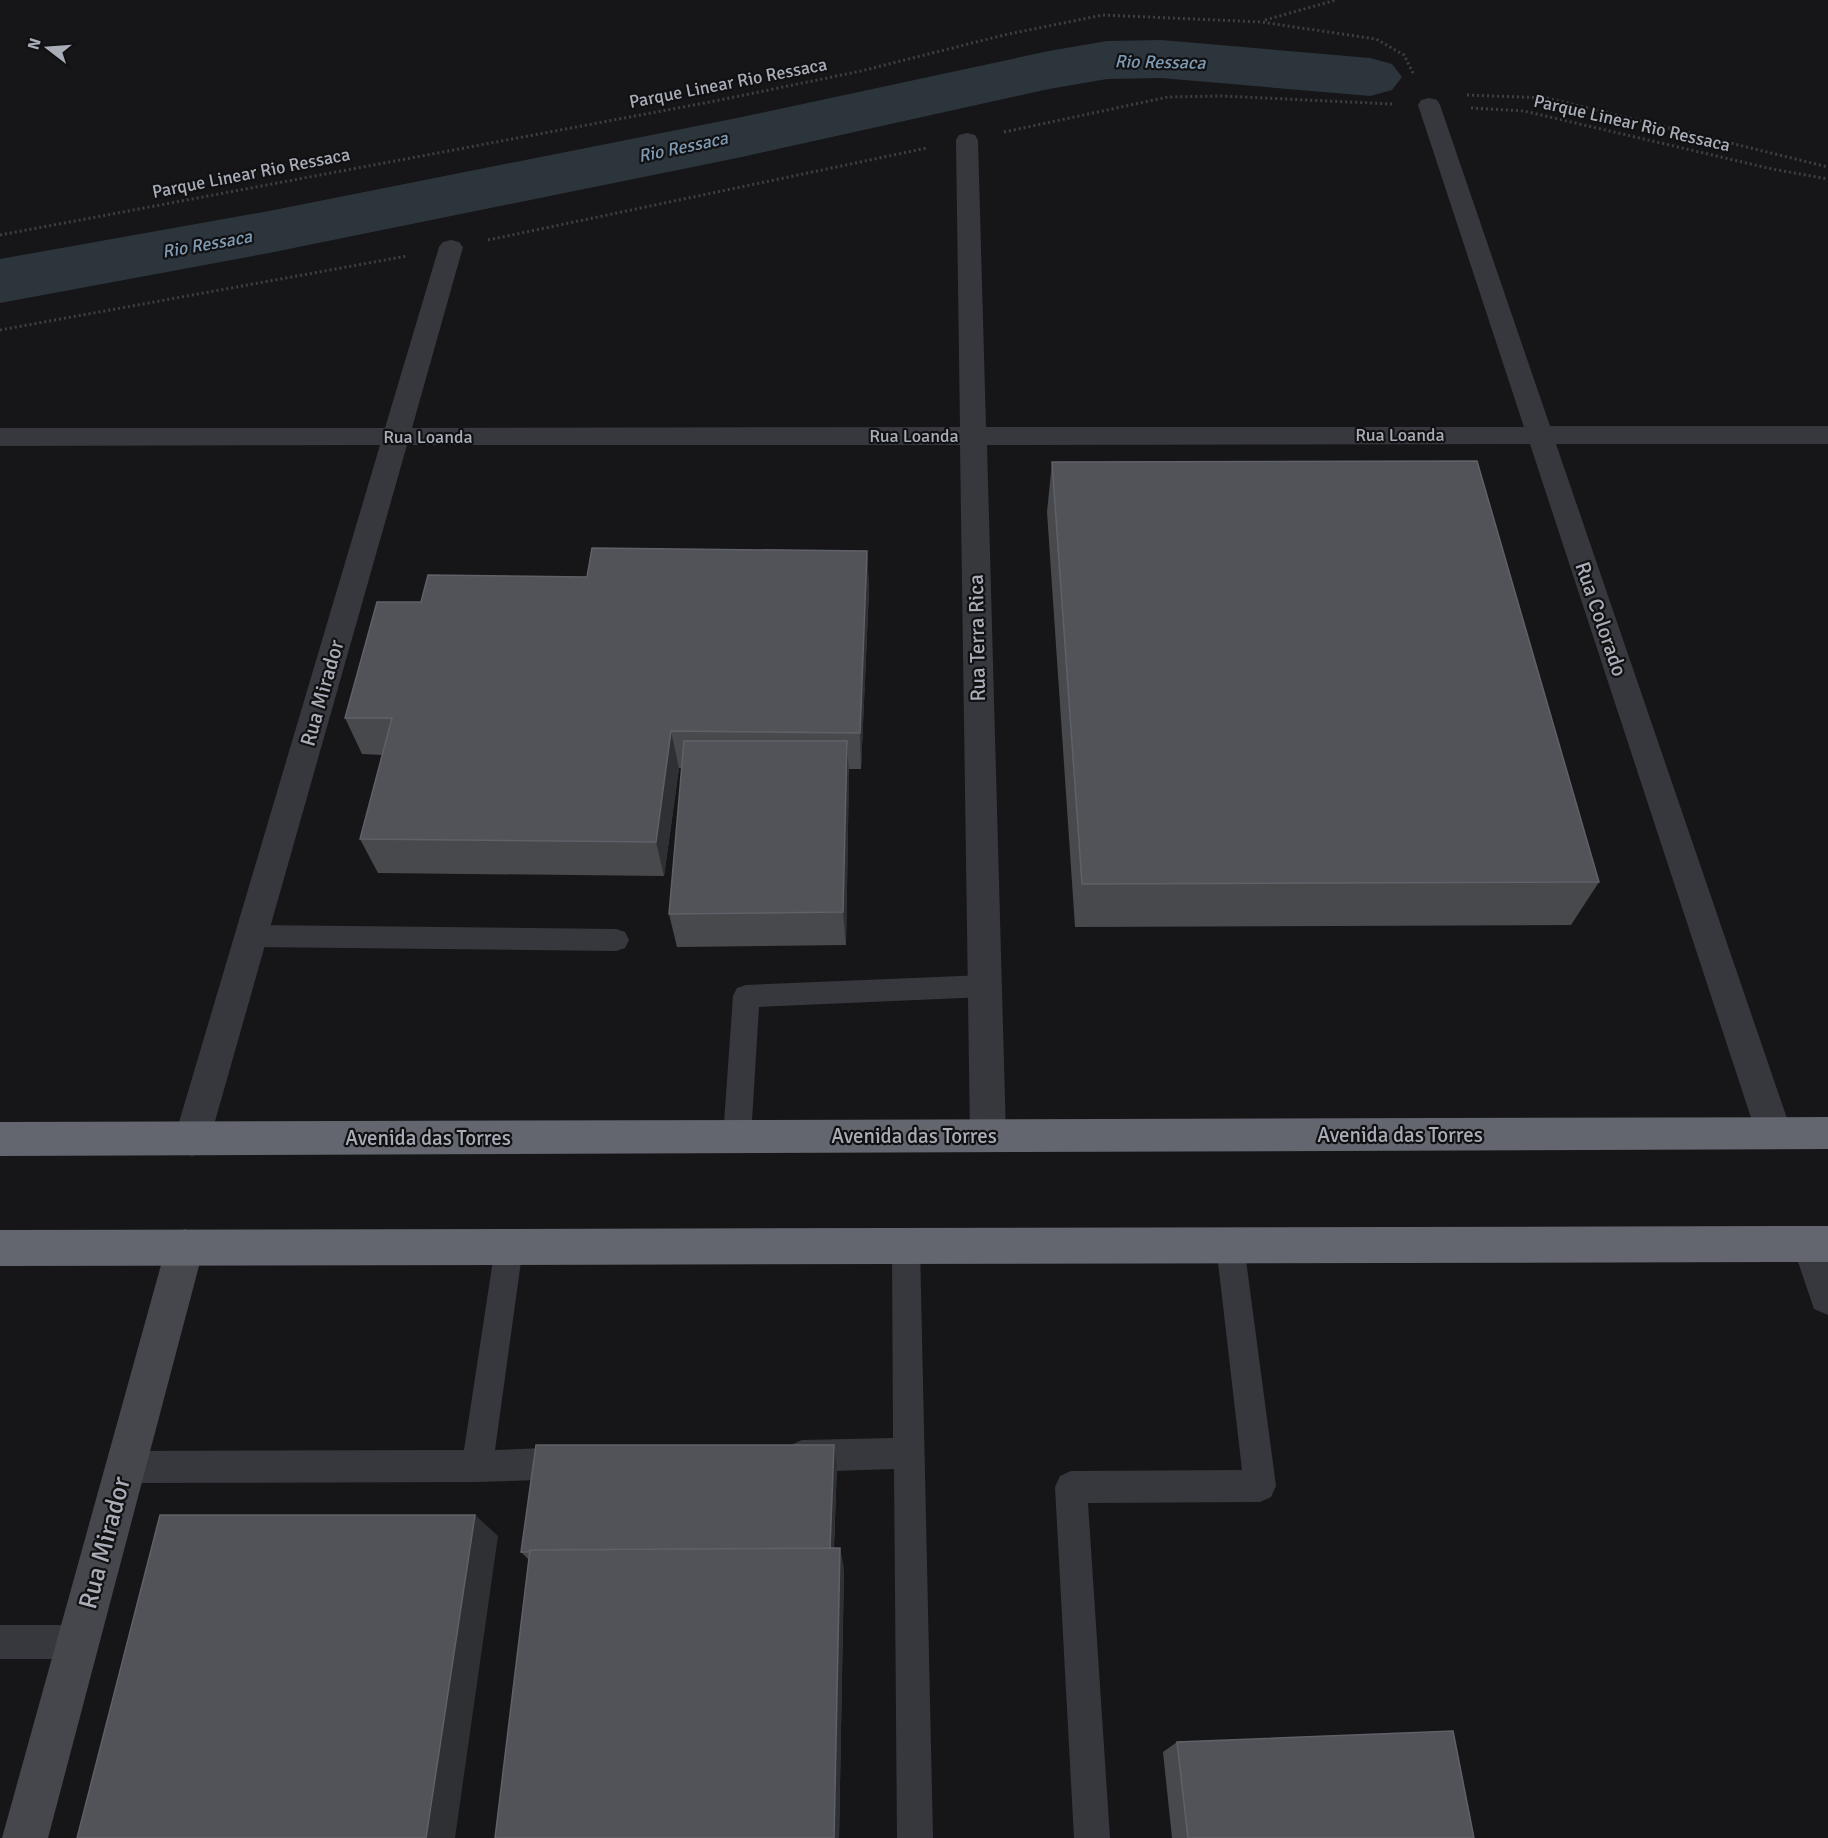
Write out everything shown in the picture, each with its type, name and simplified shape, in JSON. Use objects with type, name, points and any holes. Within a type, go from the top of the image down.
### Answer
[{"type":"highway","name":"Avenida das Torres","points":[[0,1139],[1828,1133]]},
{"type":"highway","points":[[1,1249],[1819,1244]]},
{"type":"street","name":"Rua Colorado","points":[[1429,105],[1774,1134]]},
{"type":"street","name":"Rua Terra Rica","points":[[967,140],[988,1136]]},
{"type":"street","name":"Rua Mirador","points":[[192,1139],[451,247]]},
{"type":"street","name":"Rua Loanda","points":[[0,437],[1828,435]]},
{"type":"street","points":[[1819,1244],[1828,1296]]},
{"type":"street","name":"Rua Mirador","points":[[25,1838],[186,1247]]},
{"type":"lane","points":[[251,936],[616,940]]},
{"type":"lane","points":[[737,1137],[746,996],[985,986]]},
{"type":"lane","points":[[1092,1838],[1071,1487],[1260,1486],[1230,1245]]},
{"type":"lane","points":[[906,1246],[915,1838]]},
{"type":"lane","points":[[477,1466],[509,1247]]},
{"type":"lane","points":[[769,1457],[910,1453]]},
{"type":"lane","points":[[125,1467],[477,1466],[594,1462]]},
{"type":"lane","points":[[0,1642],[78,1642]]},
{"type":"path","points":[[1261,22],[1336,0]]},
{"type":"path","name":"Parque Linear Rio Ressaca","points":[[0,235],[715,101],[861,71],[1004,34],[1103,15],[1261,22],[1376,39],[1404,55],[1429,105]]},
{"type":"path","name":"Parque Linear Rio Ressaca","points":[[0,330],[451,247],[1168,96],[1222,96],[1524,111],[1772,170],[1828,179]]},
{"type":"path","points":[[1429,105],[1448,96],[1547,98],[1828,167]]},
{"type":"building","points":[[1477,461],[1599,882],[1082,884],[1052,462]]},
{"type":"building","points":[[592,548],[867,551],[860,733],[671,731],[656,842],[360,839],[392,718],[345,718],[377,602],[421,602],[428,575],[587,577]]},
{"type":"building","points":[[684,741],[847,741],[843,912],[669,914]]},
{"type":"building","points":[[536,1445],[834,1445],[830,1548],[530,1550],[530,1552],[521,1552]]},
{"type":"building","points":[[160,1515],[475,1515],[426,1838],[77,1838]]},
{"type":"building","points":[[840,1548],[834,1838],[495,1838],[530,1550]]},
{"type":"building","points":[[1453,1731],[1474,1838],[1188,1838],[1177,1742]]},
{"type":"waterway","name":"Rio Ressaca","points":[[0,281],[269,232],[737,138],[1049,70],[1107,60],[1161,59],[1370,77]]}]
